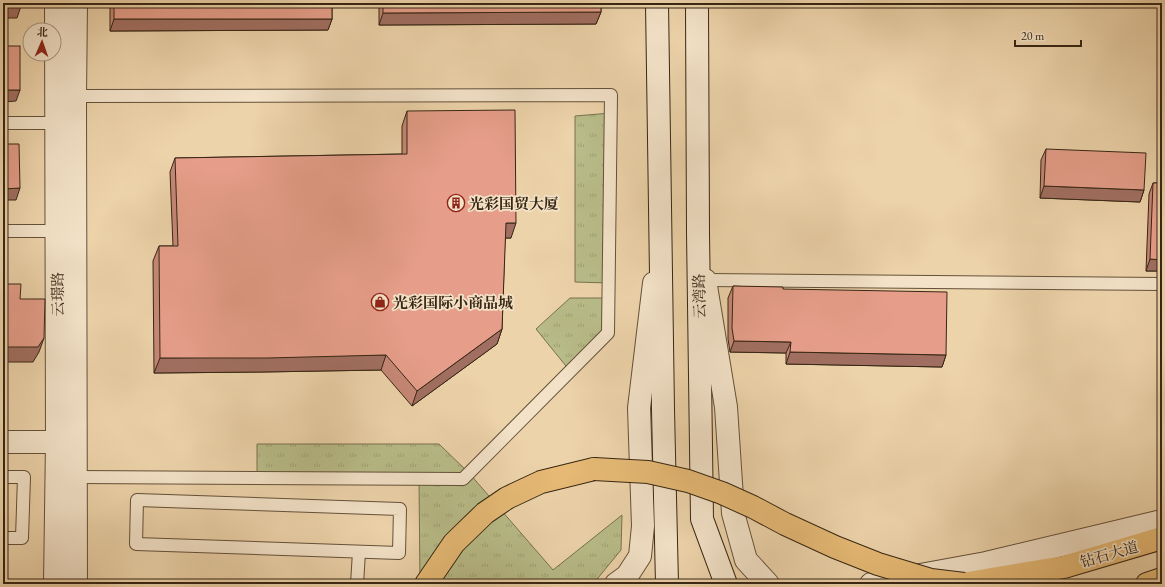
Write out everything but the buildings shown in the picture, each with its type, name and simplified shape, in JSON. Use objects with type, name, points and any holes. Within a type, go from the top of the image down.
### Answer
[{"type":"highway","name":"钻石大道","points":[[426,584],[454,544],[484,513],[507,498],[541,482],[594,469],[648,472],[688,481],[722,493],[835,547],[878,564],[931,580],[963,584],[1064,567],[1159,544]]},
{"type":"highway","points":[[996,584],[1036,580],[1144,558],[1159,544]]},
{"type":"highway","points":[[1147,584],[1162,579]]},
{"type":"street","name":"云璟路","points":[[55,584],[57,442],[56,3]]},
{"type":"street","name":"云璟路","points":[[76,3],[76,584]]},
{"type":"street","points":[[657,3],[667,584]]},
{"type":"street","name":"云湾路","points":[[697,3],[698,233],[702,519],[726,584]]},
{"type":"street","points":[[616,584],[627,576],[640,556],[642,526],[640,408],[660,232]]},
{"type":"street","points":[[698,233],[726,407],[732,514],[746,560],[768,584]]},
{"type":"street","points":[[3,442],[57,442]]},
{"type":"street","points":[[871,584],[986,563],[1162,521]]},
{"type":"street","points":[[986,563],[1159,544]]},
{"type":"lane","points":[[75,96],[611,95],[608,333],[463,479],[76,477]]},
{"type":"lane","points":[[3,123],[56,124]]},
{"type":"lane","points":[[3,231],[57,231]]},
{"type":"lane","points":[[706,280],[1162,284]]},
{"type":"lane","points":[[3,477],[24,477],[22,538],[3,538]]},
{"type":"lane","points":[[137,500],[400,509],[399,553],[359,552],[136,544],[137,500]]},
{"type":"lane","points":[[357,584],[359,552]]},
{"type":"green space","points":[[611,113],[609,283],[575,282],[575,116]]},
{"type":"green space","points":[[570,298],[609,298],[608,333],[570,371],[536,329]]},
{"type":"green space","points":[[257,444],[439,444],[469,473],[553,570],[622,515],[621,550],[593,584],[420,584],[419,479],[257,478]]},
{"type":"place","name":"光彩国贸大厦","points":[[456,203]]},
{"type":"place","name":"光彩国际小商品城","points":[[380,302]]}]
